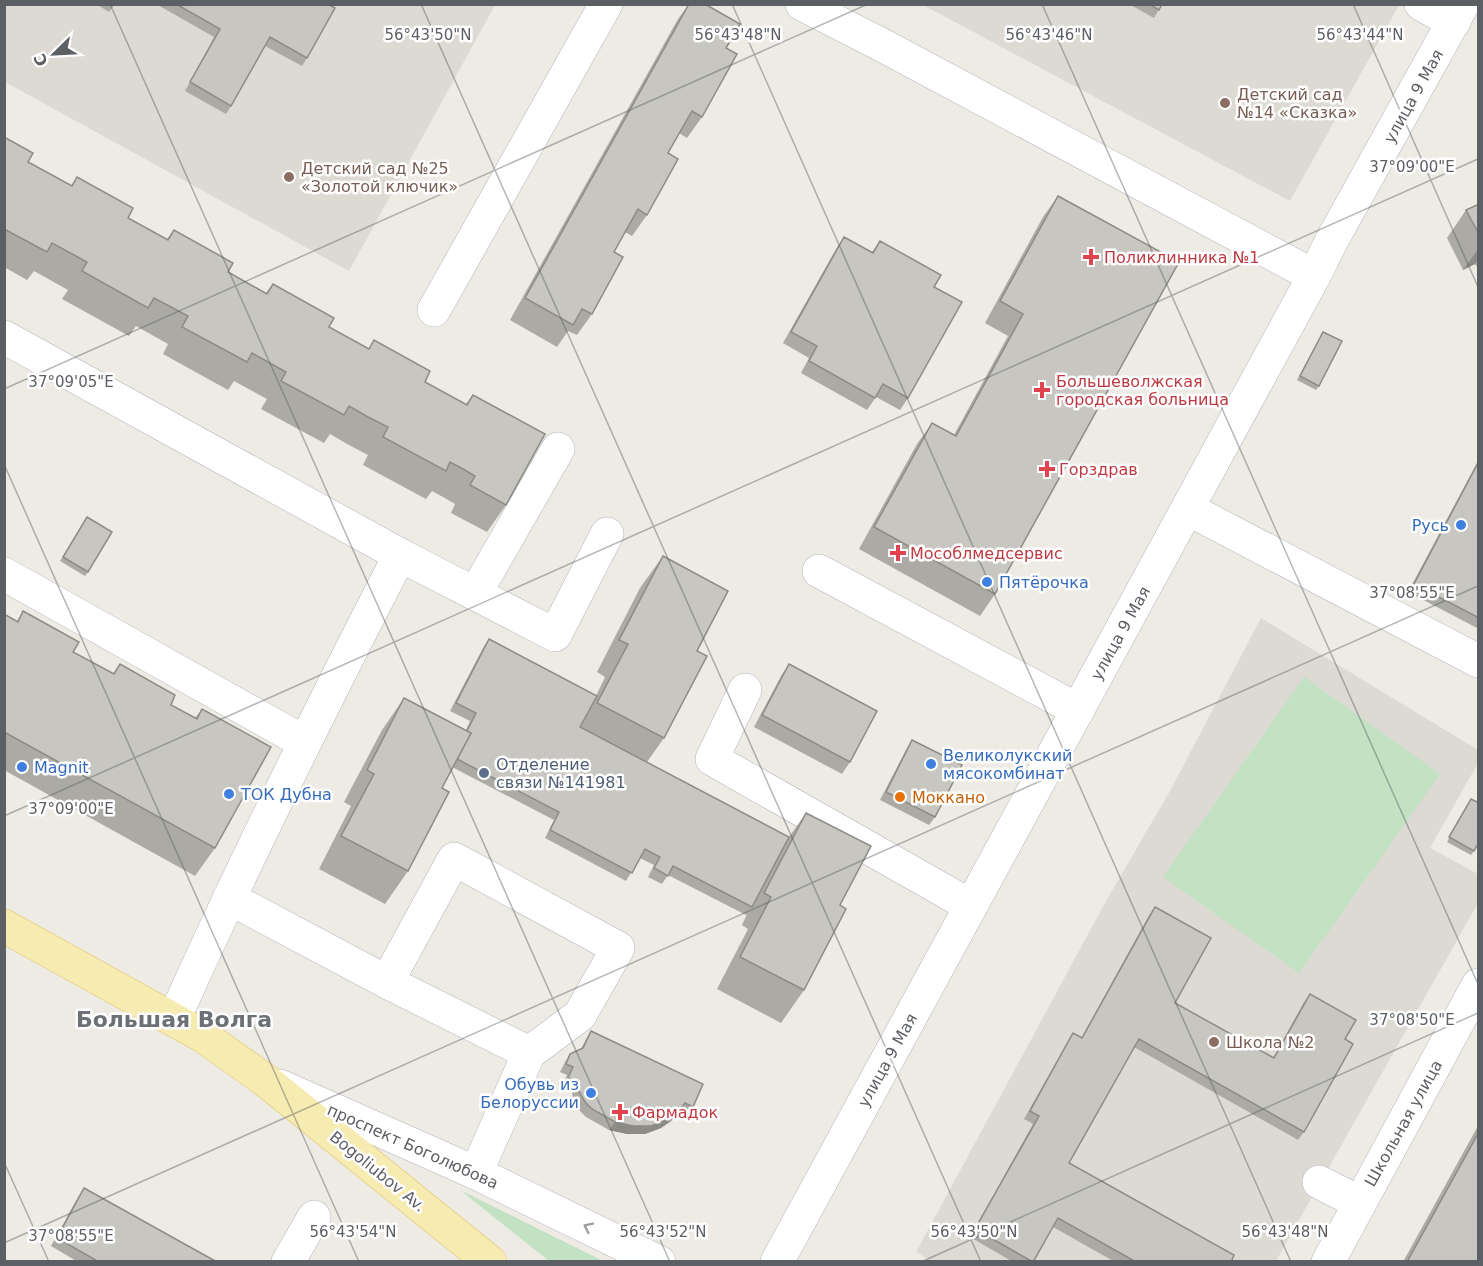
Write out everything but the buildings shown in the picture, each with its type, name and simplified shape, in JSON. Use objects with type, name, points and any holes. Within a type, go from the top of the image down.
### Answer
[{"type":"main road","points":[[4,926],[174,1019]]},
{"type":"main road","name":"проспект Боголюбова","points":[[174,1019],[203,1035],[266,1080]]},
{"type":"main road","name":"Bogoliubov Av.","points":[[266,1080],[490,1262]]},
{"type":"street","points":[[434,310],[606,4]]},
{"type":"street","points":[[802,4],[1314,276]]},
{"type":"street","points":[[1421,4],[1459,14]]},
{"type":"street","name":"улица 9 Мая","points":[[777,1262],[1188,509],[1332,240],[1459,14]]},
{"type":"street","points":[[4,337],[400,555],[555,635],[607,534]]},
{"type":"street","points":[[475,594],[558,449]]},
{"type":"street","points":[[1188,509],[1479,661]]},
{"type":"street","points":[[174,1019],[304,742],[400,555]]},
{"type":"street","points":[[819,571],[1078,710]]},
{"type":"street","points":[[4,574],[304,742]]},
{"type":"street","points":[[745,690],[712,759],[971,906]]},
{"type":"street","points":[[387,982],[454,859],[618,948],[580,1016],[529,1053],[476,1173]]},
{"type":"street","points":[[230,898],[387,982],[529,1053]]},
{"type":"street","name":"Школьная улица","points":[[1328,1262],[1479,985]]},
{"type":"street","name":"проспект Боголюбова","points":[[266,1080],[476,1173],[659,1262]]},
{"type":"street","points":[[1319,1182],[1360,1203]]},
{"type":"street","points":[[288,1262],[314,1217]]},
{"type":"shaded area","name":"Детский сад №25 «Золотой ключик»","points":[[4,5],[495,5],[349,271],[5,82]]},
{"type":"shaded area","name":"Детский сад №14 «Сказка»","points":[[923,5],[1399,5],[1290,201]]},
{"type":"shaded area","name":"Школа №2","points":[[1261,618],[1478,750],[1478,763],[1430,848],[1478,874],[1478,903],[1276,1261],[933,1262],[916,1252],[1106,901],[1170,791]]},
{"type":"green space","points":[[1304,677],[1440,774],[1299,973],[1163,877]]},
{"type":"green space","points":[[460,1190],[603,1261],[549,1261]]},
{"type":"place","name":"Детский сад №14 «Сказка»","points":[[1225,103]]},
{"type":"place","name":"Детский сад №25 «Золотой ключик»","points":[[289,177]]},
{"type":"place","name":"Поликлинника №1","points":[[1091,257]]},
{"type":"place","name":"Большеволжская городская больница","points":[[1042,390]]},
{"type":"place","name":"Горздрав","points":[[1047,469]]},
{"type":"place","name":"Русь","points":[[1461,525]]},
{"type":"place","name":"Мособлмедсервис","points":[[898,553]]},
{"type":"place","name":"Пятёрочка","points":[[987,582]]},
{"type":"place","name":"Великолукский мясокомбинат","points":[[931,764]]},
{"type":"place","name":"Magnit","points":[[22,767]]},
{"type":"place","name":"Отделение связи №141981","points":[[484,773]]},
{"type":"place","name":"ТОК Дубна","points":[[229,794]]},
{"type":"place","name":"Моккано","points":[[900,797]]},
{"type":"place","name":"Школа №2","points":[[1214,1042]]},
{"type":"place","name":"Обувь из Белоруссии","points":[[591,1093]]},
{"type":"place","name":"Фармадок","points":[[620,1112]]},
{"type":"district","name":"Большая Волга","points":[[174,1019]]}]
